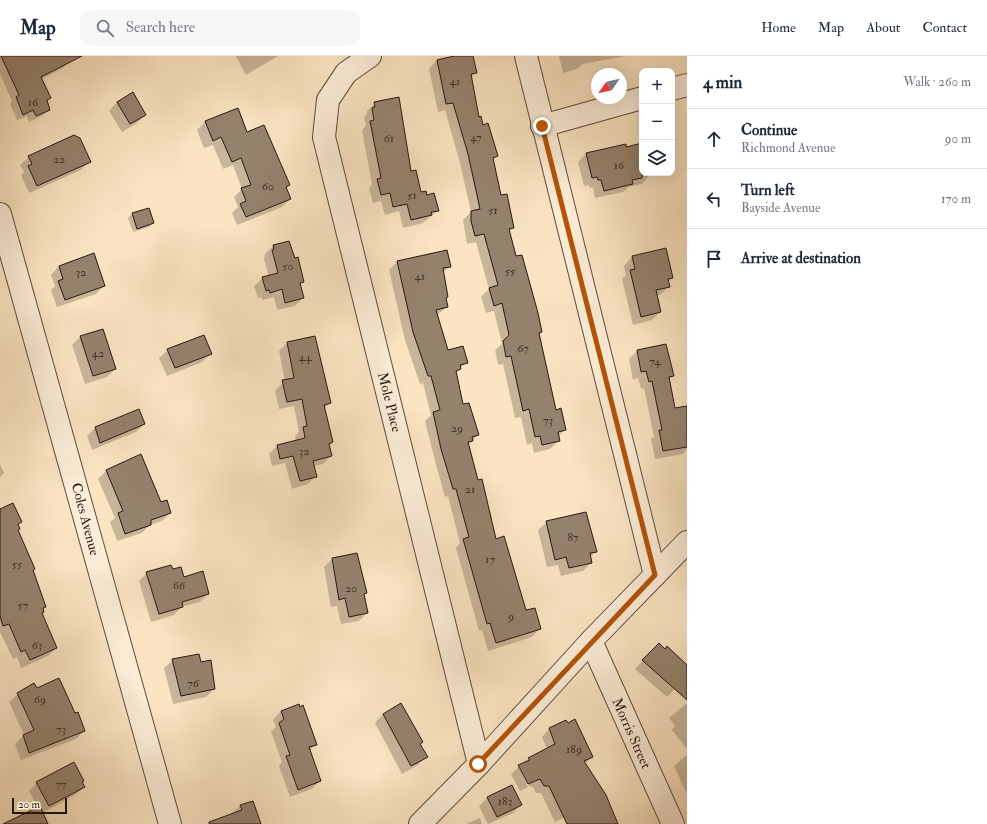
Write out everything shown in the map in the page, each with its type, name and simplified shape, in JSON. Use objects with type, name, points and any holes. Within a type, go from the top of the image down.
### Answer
[{"type":"street","name":"Mole Place","points":[[370,56],[346,72],[328,100],[324,137],[478,764]]},
{"type":"street","points":[[526,56],[542,126],[655,575]]},
{"type":"street","points":[[675,88],[687,85]]},
{"type":"street","points":[[542,126],[639,99]]},
{"type":"street","name":"Coles Avenue","points":[[0,214],[170,824]]},
{"type":"street","points":[[420,824],[478,764],[591,641],[687,542]]},
{"type":"street","name":"Morris Street","points":[[591,641],[673,824]]},
{"type":"building","points":[[1,56],[82,56],[41,77],[51,98],[47,100],[50,110],[36,116],[33,110],[23,115],[16,97],[19,95]]},
{"type":"building","points":[[454,56],[473,56],[477,73],[471,74],[479,117],[481,116],[483,125],[488,123],[498,156],[493,158],[501,195],[507,194],[514,228],[509,229],[516,256],[522,255],[538,313],[542,332],[539,333],[556,410],[561,408],[566,430],[558,432],[560,441],[542,445],[540,436],[535,437],[529,409],[523,411],[511,356],[506,357],[503,341],[509,335],[502,303],[494,306],[489,288],[498,285],[484,234],[475,236],[471,221],[471,211],[480,209],[468,154],[453,103],[446,104],[437,60]]},
{"type":"building","points":[[133,92],[146,115],[130,124],[117,102]]},
{"type":"building","points":[[399,97],[411,171],[416,170],[421,192],[426,191],[427,195],[434,193],[439,211],[431,212],[432,215],[411,220],[407,204],[393,207],[390,193],[381,195],[377,179],[381,178],[370,121],[374,120],[372,108],[375,107],[374,102]]},
{"type":"building","points":[[238,108],[247,132],[264,125],[290,185],[286,187],[291,199],[246,217],[240,204],[246,201],[241,188],[251,185],[241,158],[232,162],[221,137],[213,141],[205,121]]},
{"type":"building","points":[[74,135],[80,138],[91,162],[37,186],[28,166],[32,164],[28,156]]},
{"type":"building","points":[[626,144],[626,147],[639,144],[639,176],[642,176],[642,178],[632,180],[633,184],[604,191],[601,180],[598,180],[597,177],[592,178],[586,153]]},
{"type":"building","points":[[149,208],[154,223],[137,229],[132,213]]},
{"type":"building","points":[[289,241],[295,258],[298,257],[304,282],[300,283],[304,298],[285,303],[282,289],[270,293],[269,290],[266,291],[262,277],[278,273],[272,250],[274,249],[273,245]]},
{"type":"building","points":[[666,248],[673,278],[668,279],[670,287],[656,290],[661,312],[641,317],[630,270],[635,269],[632,256]]},
{"type":"building","points":[[447,250],[451,267],[443,268],[448,297],[446,298],[448,307],[436,310],[448,350],[463,346],[468,363],[460,365],[461,369],[456,371],[463,404],[469,403],[479,435],[472,437],[473,441],[468,442],[478,480],[482,479],[496,539],[504,536],[526,610],[535,608],[541,629],[496,643],[490,623],[487,624],[463,539],[469,537],[456,489],[453,489],[441,449],[433,412],[440,410],[431,376],[428,376],[413,332],[397,261]]},
{"type":"building","points":[[94,253],[105,286],[65,300],[58,281],[63,279],[59,266]]},
{"type":"building","points":[[103,329],[116,369],[93,376],[80,336]]},
{"type":"building","points":[[204,335],[212,354],[175,368],[167,349]]},
{"type":"building","points":[[315,336],[331,403],[324,405],[333,442],[329,444],[332,456],[313,461],[317,477],[300,481],[293,456],[280,459],[277,445],[305,438],[303,427],[307,426],[302,399],[287,402],[282,380],[294,378],[287,342]]},
{"type":"building","points":[[666,344],[674,376],[669,377],[675,408],[687,406],[687,447],[663,451],[659,430],[662,430],[652,381],[649,382],[646,371],[641,372],[637,350]]},
{"type":"building","points":[[139,409],[145,424],[100,443],[95,427]]},
{"type":"building","points":[[141,454],[161,502],[167,500],[171,513],[151,520],[151,525],[125,534],[118,513],[123,511],[106,470]]},
{"type":"building","points":[[13,503],[22,522],[18,524],[20,529],[18,530],[35,569],[33,570],[46,607],[43,608],[44,612],[42,613],[57,648],[30,660],[25,650],[21,652],[9,624],[3,626],[0,616],[0,509]]},
{"type":"building","points":[[586,512],[597,552],[590,553],[592,563],[569,568],[566,557],[555,560],[546,521]]},
{"type":"building","points":[[357,553],[367,593],[364,594],[368,613],[349,617],[345,598],[339,600],[332,558]]},
{"type":"building","points":[[171,565],[173,569],[181,567],[184,577],[203,571],[209,594],[182,602],[183,607],[159,614],[146,572]]},
{"type":"building","points":[[659,643],[665,649],[667,646],[687,665],[687,700],[642,660]]},
{"type":"building","points":[[199,654],[201,662],[211,660],[215,689],[181,696],[172,659]]},
{"type":"building","points":[[59,678],[75,713],[78,712],[85,731],[29,753],[23,735],[34,730],[17,693],[34,683],[37,688]]},
{"type":"building","points":[[401,703],[423,742],[420,744],[428,757],[411,766],[383,714]]},
{"type":"building","points":[[299,704],[300,707],[303,705],[317,745],[309,747],[321,781],[298,790],[286,756],[290,755],[279,723],[284,719],[281,711]]},
{"type":"building","points":[[575,719],[593,757],[584,761],[606,795],[618,824],[567,824],[549,786],[544,786],[540,779],[528,784],[518,765],[530,760],[528,758],[555,744],[549,728],[566,720],[568,723]]},
{"type":"building","points":[[74,762],[84,781],[82,782],[85,787],[49,806],[36,782]]},
{"type":"building","points":[[512,785],[522,805],[497,817],[487,797]]},
{"type":"building","points":[[253,801],[261,824],[209,824],[209,822],[242,810],[240,805]]},
{"type":"building","points":[[40,806],[48,824],[3,824]]},
{"type":"route","points":[[478,764],[591,641],[655,575],[542,126]]}]
